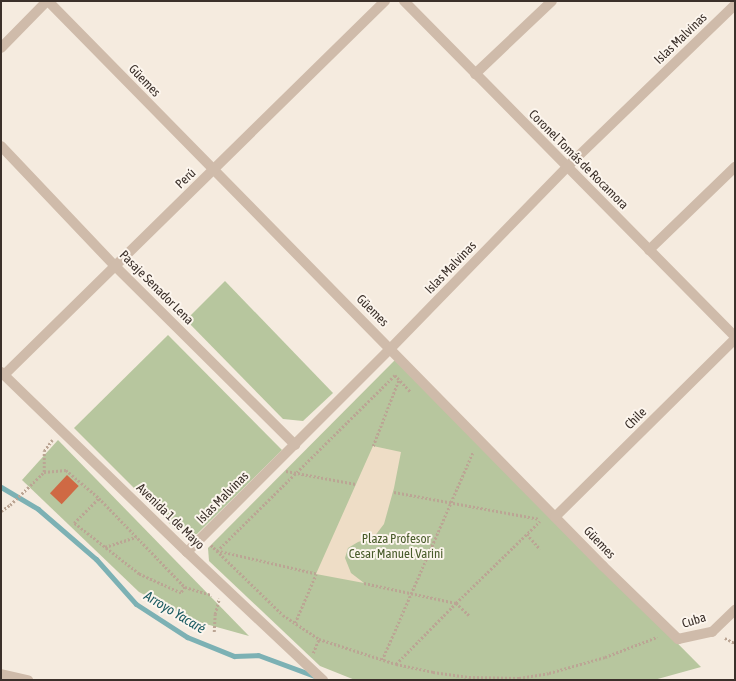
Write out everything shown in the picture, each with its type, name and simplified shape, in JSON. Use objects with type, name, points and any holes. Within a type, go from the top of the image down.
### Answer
[{"type":"street","points":[[1,48],[47,1]]},
{"type":"street","name":"Güemes","points":[[47,1],[555,517],[678,639]]},
{"type":"street","name":"Perú","points":[[3,373],[115,266],[385,1]]},
{"type":"street","name":"Coronel Tomás de Rocamora","points":[[404,1],[735,338]]},
{"type":"street","points":[[475,74],[552,1]]},
{"type":"street","name":"Islas Malvinas","points":[[187,552],[390,349],[567,167],[735,5]]},
{"type":"street","name":"Pasaje Senador Lena","points":[[1,146],[115,266],[295,445]]},
{"type":"street","points":[[648,250],[735,167]]},
{"type":"street","name":"Chile","points":[[555,517],[735,338]]},
{"type":"street","name":"Avenida 1 de Mayo","points":[[3,373],[187,552],[323,680]]},
{"type":"street","name":"Cuba","points":[[678,639],[712,632],[735,610]]},
{"type":"street","points":[[1,674],[28,680]]},
{"type":"path","points":[[373,446],[399,380],[407,365]]},
{"type":"path","points":[[217,551],[395,375],[414,396]]},
{"type":"path","points":[[44,472],[44,450],[61,430]]},
{"type":"path","points":[[382,660],[479,439]]},
{"type":"path","points":[[468,448],[478,458]]},
{"type":"path","points":[[271,468],[356,484]]},
{"type":"path","points":[[1,511],[10,506],[44,472],[66,470],[99,498],[185,587],[220,597],[215,614],[214,632]]},
{"type":"path","points":[[394,492],[542,520]]},
{"type":"path","points":[[99,498],[74,523],[139,574],[181,593],[185,587]]},
{"type":"path","points":[[536,515],[542,520]]},
{"type":"path","points":[[396,664],[456,603],[542,520]]},
{"type":"path","points":[[527,534],[540,548]]},
{"type":"path","points":[[105,547],[136,537]]},
{"type":"path","points":[[202,537],[283,615],[319,639],[382,660],[432,672],[469,676],[518,678],[549,673],[605,657],[657,637],[651,632]]},
{"type":"path","points":[[217,551],[316,574],[295,623]]},
{"type":"path","points":[[364,583],[456,603],[470,616]]},
{"type":"green space","points":[[225,281],[333,393],[303,421],[283,419],[186,320]]},
{"type":"green space","points":[[168,335],[282,450],[197,534],[187,536],[175,529],[74,428]]},
{"type":"green space","name":"Plaza Profesor Cesar Manuel Varini","points":[[396,359],[701,667],[654,680],[355,680],[320,666],[209,561],[208,548]]},
{"type":"green space","points":[[58,440],[249,636],[195,621],[139,592],[22,480]]},
{"type":"shaded area","points":[[373,446],[401,452],[394,488],[384,524],[374,537],[358,542],[348,548],[345,558],[351,573],[364,583],[316,574]]},
{"type":"building","points":[[67,475],[79,486],[62,504],[50,493]]},
{"type":"waterway","name":"Arroyo Yacaré","points":[[1,487],[38,509],[96,559],[136,604],[187,637],[234,656],[258,655],[317,677]]}]
